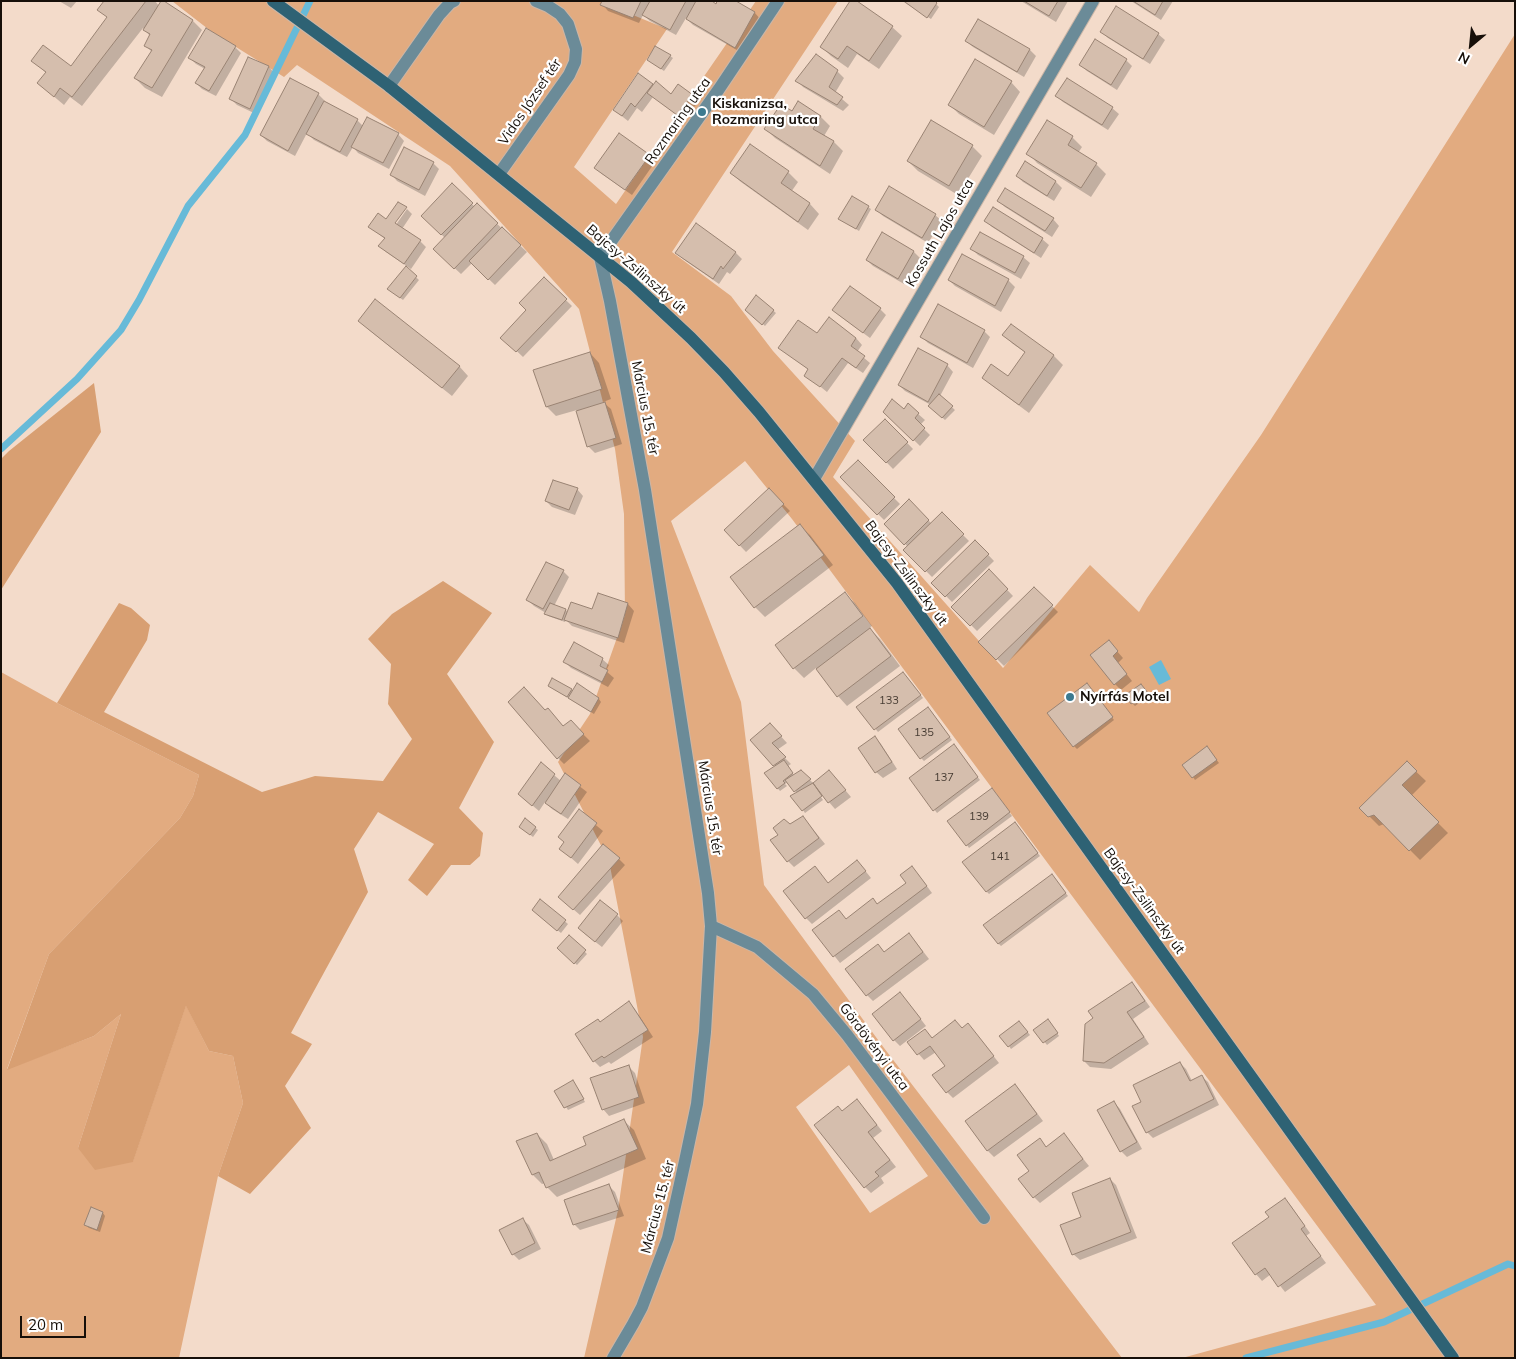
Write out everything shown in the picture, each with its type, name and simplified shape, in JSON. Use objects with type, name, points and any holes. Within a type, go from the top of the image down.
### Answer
[{"type":"main road","name":"Bajcsy-Zsilinszky út","points":[[274,1],[390,86],[600,257],[692,338],[724,372],[814,479],[897,583],[1453,1358]]},
{"type":"street","points":[[390,86],[439,15],[454,1]]},
{"type":"street","name":"Vidos József tér","points":[[499,174],[569,76],[575,62],[576,49],[568,24],[560,14],[536,1]]},
{"type":"street","name":"Rozmaring utca","points":[[600,257],[719,89],[778,1]]},
{"type":"street","name":"Kossuth Lajos utca","points":[[814,479],[1093,1]]},
{"type":"street","name":"Március 15. tér","points":[[600,257],[645,490],[708,893],[711,926],[705,1032],[697,1104],[668,1238],[642,1307],[614,1356]]},
{"type":"street","name":"Gördövényi utca","points":[[711,926],[757,947],[813,994],[847,1035],[984,1218]]},
{"type":"shaded area","points":[[172,1],[599,1],[667,29],[574,167],[616,204],[756,1],[838,1],[672,252],[731,296],[773,351],[855,441],[833,477],[1003,668],[1090,565],[1139,612],[1261,435],[1515,34],[1515,1358],[1182,1358],[1376,1305],[792,519],[745,461],[671,521],[741,702],[764,885],[884,1048],[1122,1358],[584,1358],[618,1210],[643,1037],[609,861],[558,762],[590,714],[625,615],[624,514],[615,449],[579,309],[450,166],[297,65],[284,77],[212,32]],"holes":[[[849,1065],[928,1176],[870,1213],[796,1107]]]},
{"type":"shaded area","points":[[94,383],[101,432],[1,590],[1,459]]},
{"type":"shaded area","points":[[443,581],[492,613],[447,674],[494,742],[459,808],[483,833],[480,856],[470,865],[451,865],[427,896],[408,880],[434,844],[378,812],[354,849],[368,892],[291,1033],[312,1044],[285,1086],[311,1128],[250,1194],[218,1176],[243,1103],[233,1056],[209,1051],[186,1006],[133,1162],[95,1170],[78,1148],[121,1014],[94,1036],[7,1070],[49,954],[180,818],[193,796],[199,775],[57,703],[119,603],[131,608],[150,625],[147,640],[104,712],[262,792],[315,776],[383,781],[412,739],[388,704],[391,664],[368,639],[392,614]]},
{"type":"shaded area","points":[[1,672],[57,703],[199,775],[193,796],[180,818],[49,954],[7,1069],[94,1036],[121,1014],[78,1148],[133,1161],[186,1005],[209,1051],[233,1056],[243,1103],[218,1176],[179,1358],[1,1358]]},
{"type":"water","points":[[1161,660],[1171,679],[1159,685],[1149,667]]},
{"type":"building","points":[[104,1],[146,1],[72,97],[60,88],[54,97],[37,83],[46,72],[31,61],[43,45],[71,66],[107,17],[97,10]]},
{"type":"building","points":[[161,1],[164,1],[193,20],[152,88],[134,78],[152,50],[144,46],[150,34],[143,30]]},
{"type":"building","points":[[602,1],[641,1],[633,18],[600,5]]},
{"type":"building","points":[[650,1],[686,1],[670,30],[642,15]]},
{"type":"building","points":[[696,1],[712,1],[716,4],[717,1],[736,1],[755,12],[735,48],[686,19]]},
{"type":"building","points":[[850,1],[857,1],[893,26],[869,61],[847,46],[838,59],[820,47]]},
{"type":"building","points":[[906,1],[935,1],[937,3],[927,18]]},
{"type":"building","points":[[1024,1],[1058,1],[1049,16]]},
{"type":"building","points":[[1133,1],[1163,1],[1155,15]]},
{"type":"building","points":[[1116,6],[1159,33],[1143,59],[1100,32]]},
{"type":"building","points":[[978,19],[1030,49],[1017,72],[965,41]]},
{"type":"building","points":[[206,28],[236,46],[209,91],[195,83],[205,67],[188,58]]},
{"type":"building","points":[[1095,39],[1127,59],[1111,85],[1079,65]]},
{"type":"building","points":[[655,46],[671,55],[661,69],[647,60]]},
{"type":"building","points":[[816,54],[838,70],[829,87],[843,97],[837,105],[795,81]]},
{"type":"building","points":[[248,57],[269,66],[250,109],[229,99]]},
{"type":"building","points":[[975,59],[1012,81],[984,127],[948,105]]},
{"type":"building","points":[[638,73],[653,84],[635,107],[631,103],[622,116],[613,110]]},
{"type":"building","points":[[290,78],[319,93],[288,151],[260,135]]},
{"type":"building","points":[[1067,78],[1113,107],[1102,125],[1055,96]]},
{"type":"building","points":[[656,81],[671,94],[678,84],[693,95],[677,115],[647,93]]},
{"type":"building","points":[[324,101],[358,119],[340,152],[306,134]]},
{"type":"building","points":[[798,101],[821,116],[813,129],[834,141],[820,166],[764,129],[781,104],[792,111]]},
{"type":"building","points":[[367,117],[399,133],[383,163],[351,147]]},
{"type":"building","points":[[931,120],[973,145],[949,186],[907,161]]},
{"type":"building","points":[[1047,120],[1073,136],[1068,145],[1097,163],[1081,188],[1026,154]]},
{"type":"building","points":[[619,133],[650,155],[625,190],[594,168]]},
{"type":"building","points":[[750,144],[789,171],[781,183],[810,203],[798,222],[730,173]]},
{"type":"building","points":[[404,147],[434,162],[419,190],[390,175]]},
{"type":"building","points":[[1025,161],[1056,181],[1047,196],[1016,176]]},
{"type":"building","points":[[452,183],[473,203],[441,235],[421,216]]},
{"type":"building","points":[[889,186],[936,214],[922,238],[875,210]]},
{"type":"building","points":[[1005,188],[1054,218],[1045,231],[997,201]]},
{"type":"building","points":[[852,196],[869,206],[856,229],[838,219]]},
{"type":"building","points":[[398,202],[407,207],[395,223],[421,240],[404,264],[378,246],[385,238],[368,227],[378,213],[386,219]]},
{"type":"building","points":[[477,203],[498,223],[454,269],[433,249]]},
{"type":"building","points":[[993,207],[1043,238],[1034,253],[984,221]]},
{"type":"building","points":[[696,223],[736,252],[723,269],[721,266],[713,279],[675,253]]},
{"type":"building","points":[[502,227],[521,245],[488,280],[469,261]]},
{"type":"building","points":[[882,232],[914,251],[898,279],[866,260]]},
{"type":"building","points":[[980,232],[1024,256],[1015,273],[970,249]]},
{"type":"building","points":[[962,254],[1009,279],[995,306],[948,280]]},
{"type":"building","points":[[406,266],[417,276],[400,298],[387,289]]},
{"type":"building","points":[[544,277],[567,299],[516,352],[500,338],[526,310],[519,303]]},
{"type":"building","points":[[850,286],[881,308],[863,333],[832,310]]},
{"type":"building","points":[[756,295],[774,310],[762,325],[745,310]]},
{"type":"building","points":[[375,299],[460,366],[442,388],[358,321]]},
{"type":"building","points":[[938,304],[985,330],[967,363],[920,337]]},
{"type":"building","points":[[829,317],[856,338],[851,346],[865,356],[856,368],[842,358],[820,387],[804,376],[808,369],[778,348],[798,320],[817,333]]},
{"type":"building","points":[[1011,324],[1054,355],[1019,405],[982,378],[991,364],[1008,376],[1025,352],[1002,335]]},
{"type":"building","points":[[918,348],[948,364],[928,402],[898,385]]},
{"type":"building","points":[[590,352],[602,389],[546,407],[533,370]]},
{"type":"building","points":[[939,394],[953,406],[942,418],[928,406]]},
{"type":"building","points":[[892,399],[904,409],[908,403],[919,413],[915,418],[925,428],[913,441],[883,412]]},
{"type":"building","points":[[605,402],[616,438],[587,447],[576,411]]},
{"type":"building","points":[[885,419],[908,442],[886,463],[863,440]]},
{"type":"building","points":[[858,460],[895,497],[877,515],[840,477]]},
{"type":"building","points":[[553,480],[578,488],[569,510],[545,501]]},
{"type":"building","points":[[769,488],[784,504],[739,546],[724,530]]},
{"type":"building","points":[[909,499],[929,520],[904,545],[884,524]]},
{"type":"building","points":[[942,512],[964,534],[925,572],[903,550]]},
{"type":"building","points":[[800,524],[824,555],[754,608],[730,577]]},
{"type":"building","points":[[975,540],[989,554],[945,597],[931,583]]},
{"type":"building","points":[[546,562],[564,570],[543,609],[526,600]]},
{"type":"building","points":[[989,569],[1008,589],[970,626],[951,607]]},
{"type":"building","points":[[1034,587],[1053,605],[996,660],[978,642]]},
{"type":"building","points":[[845,592],[863,616],[793,669],[775,645]]},
{"type":"building","points":[[598,593],[628,603],[618,638],[564,620],[571,602],[592,609]]},
{"type":"building","points":[[550,603],[566,609],[562,620],[544,614]]},
{"type":"building","points":[[870,628],[891,656],[837,697],[816,669]]},
{"type":"building","points":[[1109,640],[1118,651],[1113,656],[1127,674],[1114,685],[1090,655]]},
{"type":"building","points":[[574,642],[603,658],[600,666],[608,670],[602,682],[563,662]]},
{"type":"building","points":[[903,672],[921,695],[874,730],[856,707]]},
{"type":"building","points":[[552,678],[572,689],[567,697],[548,686]]},
{"type":"building","points":[[577,683],[599,698],[591,712],[568,698]]},
{"type":"building","points":[[1087,683],[1113,717],[1073,747],[1047,713]]},
{"type":"building","points":[[1141,684],[1148,693],[1131,704],[1125,695]]},
{"type":"building","points":[[524,687],[545,710],[548,708],[563,726],[571,720],[584,734],[557,759],[508,702]]},
{"type":"building","points":[[928,707],[950,737],[920,759],[898,729]]},
{"type":"building","points":[[770,723],[782,736],[772,743],[786,757],[773,766],[750,740]]},
{"type":"building","points":[[875,736],[892,762],[875,773],[858,748]]},
{"type":"building","points":[[954,744],[978,777],[933,811],[909,778]]},
{"type":"building","points":[[1207,746],[1217,760],[1192,778],[1182,765]]},
{"type":"building","points":[[784,760],[793,773],[777,789],[764,773]]},
{"type":"building","points":[[1407,761],[1417,771],[1402,785],[1439,822],[1409,851],[1374,815],[1368,817],[1359,808]]},
{"type":"building","points":[[541,762],[555,774],[532,806],[518,794]]},
{"type":"building","points":[[801,770],[811,779],[794,792],[785,780]]},
{"type":"building","points":[[829,770],[846,790],[828,803],[813,783]]},
{"type":"building","points":[[565,773],[581,785],[561,814],[545,803]]},
{"type":"building","points":[[813,783],[822,796],[802,811],[790,796]]},
{"type":"building","points":[[992,788],[1010,812],[966,846],[947,821]]},
{"type":"building","points":[[579,809],[597,823],[571,858],[559,849],[564,842],[558,837]]},
{"type":"building","points":[[803,816],[819,838],[787,862],[770,840],[778,835],[773,828],[784,819],[790,824]]},
{"type":"building","points":[[525,818],[536,827],[530,835],[519,827]]},
{"type":"building","points":[[1015,822],[1038,853],[986,892],[962,862]]},
{"type":"building","points":[[603,844],[620,858],[573,910],[558,897]]},
{"type":"building","points":[[857,860],[866,871],[805,919],[783,891],[815,866],[828,883]]},
{"type":"building","points":[[912,866],[927,886],[833,957],[812,930],[839,910],[846,919],[873,898],[877,904],[906,883],[900,875]]},
{"type":"building","points":[[1052,874],[1066,893],[998,944],[983,925]]},
{"type":"building","points":[[540,899],[566,920],[557,931],[532,910]]},
{"type":"building","points":[[600,900],[618,914],[595,942],[578,928]]},
{"type":"building","points":[[909,933],[923,952],[866,996],[845,969],[878,944],[884,952]]},
{"type":"building","points":[[569,935],[586,950],[574,964],[557,948]]},
{"type":"building","points":[[1132,982],[1145,1001],[1127,1012],[1144,1037],[1104,1063],[1083,1061],[1085,1024],[1093,1018],[1088,1011]]},
{"type":"building","points":[[900,992],[921,1019],[893,1041],[872,1014]]},
{"type":"building","points":[[629,1001],[648,1030],[604,1058],[602,1056],[593,1062],[575,1034],[598,1019],[600,1022]]},
{"type":"building","points":[[1048,1019],[1058,1033],[1043,1043],[1033,1030]]},
{"type":"building","points":[[955,1020],[962,1028],[968,1023],[994,1056],[946,1093],[932,1075],[945,1066],[930,1046],[917,1055],[907,1042],[925,1029],[932,1038]]},
{"type":"building","points":[[1019,1021],[1028,1032],[1008,1047],[999,1036]]},
{"type":"building","points":[[1180,1062],[1190,1081],[1202,1075],[1214,1099],[1146,1133],[1132,1106],[1141,1102],[1133,1085]]},
{"type":"building","points":[[629,1065],[639,1097],[602,1110],[590,1078]]},
{"type":"building","points":[[573,1080],[584,1099],[564,1108],[554,1091]]},
{"type":"building","points":[[1015,1084],[1037,1114],[987,1151],[965,1121]]},
{"type":"building","points":[[857,1099],[877,1125],[868,1132],[890,1160],[875,1172],[879,1176],[864,1188],[814,1125],[838,1106],[842,1111]]},
{"type":"building","points":[[1114,1101],[1137,1142],[1120,1152],[1097,1110]]},
{"type":"building","points":[[624,1119],[638,1149],[546,1188],[539,1172],[532,1175],[516,1141],[537,1133],[550,1161],[586,1145],[583,1137]]},
{"type":"building","points":[[1064,1133],[1083,1159],[1033,1198],[1018,1179],[1029,1171],[1017,1155],[1040,1138],[1046,1147]]},
{"type":"building","points":[[1110,1178],[1131,1232],[1072,1255],[1060,1225],[1081,1217],[1072,1193]]},
{"type":"building","points":[[609,1184],[619,1210],[573,1225],[564,1200]]},
{"type":"building","points":[[1285,1198],[1305,1226],[1301,1229],[1321,1256],[1278,1287],[1265,1268],[1255,1275],[1232,1243],[1269,1217],[1265,1212]]},
{"type":"building","points":[[91,1207],[103,1212],[97,1230],[84,1225]]},
{"type":"building","points":[[523,1218],[535,1243],[512,1255],[499,1230]]},
{"type":"waterway","points":[[1,449],[77,379],[121,330],[139,300],[188,206],[245,135],[310,1]]},
{"type":"waterway","points":[[1246,1358],[1384,1322],[1508,1264],[1515,1266]]},
{"type":"place","name":"Kiskanizsa, Rozmaring utca","points":[[702,112]]},
{"type":"place","name":"Nyírfás Motel","points":[[1070,697]]}]
